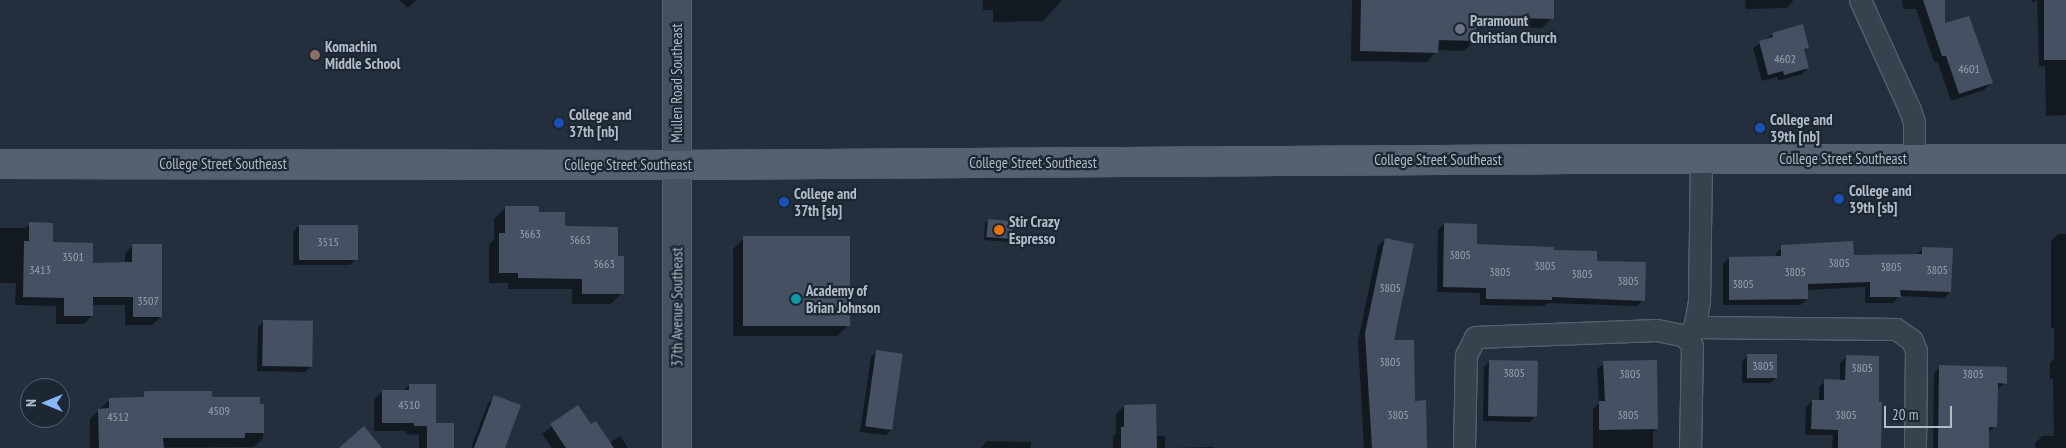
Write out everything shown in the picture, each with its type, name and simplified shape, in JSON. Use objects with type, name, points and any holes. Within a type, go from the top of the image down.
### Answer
[{"type":"main road","name":"College Street Southeast","points":[[0,164],[677,165],[1700,159],[2066,159]]},
{"type":"street","name":"Mullen Road Southeast","points":[[677,0],[677,165]]},
{"type":"street","points":[[1860,0],[1910,110],[1914,122],[1914,159]]},
{"type":"street","points":[[1690,448],[1691,334],[1699,302],[1700,159]]},
{"type":"street","name":"37th Avenue Southeast","points":[[677,165],[677,448]]},
{"type":"street","points":[[1464,448],[1466,355],[1475,337],[1657,330],[1684,336],[1691,334],[1896,329],[1912,340],[1916,351],[1915,448]]},
{"type":"building","points":[[1361,0],[1554,0],[1554,19],[1476,17],[1476,41],[1439,40],[1438,53],[1360,51]]},
{"type":"building","points":[[1923,0],[1945,0],[1945,23],[1969,16],[1993,83],[1959,94],[1946,56],[1942,56]]},
{"type":"building","points":[[2044,0],[2066,0],[2066,60],[2044,60]]},
{"type":"building","points":[[1803,24],[1809,48],[1804,49],[1809,68],[1784,75],[1783,71],[1768,75],[1759,41],[1773,37],[1772,33]]},
{"type":"building","points":[[505,206],[539,206],[539,212],[565,212],[565,226],[618,227],[618,256],[624,256],[624,294],[582,294],[582,279],[518,278],[518,273],[499,273],[499,233],[505,233]]},
{"type":"building","points":[[988,219],[1013,221],[1011,239],[986,237]]},
{"type":"building","points":[[29,222],[53,223],[53,242],[93,243],[93,263],[132,262],[132,244],[162,244],[162,317],[133,317],[133,297],[93,297],[93,316],[64,316],[64,298],[23,297],[24,241],[29,241]]},
{"type":"building","points":[[1444,223],[1477,224],[1477,244],[1554,247],[1554,250],[1597,251],[1597,261],[1646,262],[1645,301],[1552,297],[1552,300],[1486,299],[1486,288],[1443,287]]},
{"type":"building","points":[[299,225],[358,225],[358,260],[299,260]]},
{"type":"building","name":"Academy of Brian Johnson","points":[[743,236],[850,236],[850,326],[743,326]]},
{"type":"building","points":[[1385,238],[1414,244],[1394,340],[1414,340],[1415,401],[1426,400],[1427,448],[1372,448],[1365,333]]},
{"type":"building","points":[[1853,241],[1854,255],[1922,254],[1922,247],[1953,248],[1951,292],[1900,290],[1901,297],[1870,297],[1870,282],[1808,284],[1808,299],[1729,300],[1729,257],[1781,256],[1781,245]]},
{"type":"building","points":[[263,320],[313,321],[312,367],[262,366]]},
{"type":"building","points":[[876,350],[903,354],[892,430],[865,426]]},
{"type":"building","points":[[1747,354],[1777,354],[1777,378],[1747,378]]},
{"type":"building","points":[[1846,355],[1879,356],[1879,402],[1882,402],[1881,448],[1838,448],[1838,430],[1811,429],[1812,400],[1824,400],[1824,379],[1845,380]]},
{"type":"building","points":[[1489,360],[1538,361],[1537,417],[1488,416]]},
{"type":"building","points":[[1657,360],[1658,429],[1599,430],[1599,401],[1605,401],[1603,361]]},
{"type":"building","points":[[1939,365],[2007,367],[2007,384],[1998,383],[1997,427],[1989,427],[1989,448],[1938,448]]},
{"type":"building","points":[[409,384],[436,384],[436,423],[454,423],[454,448],[427,448],[427,426],[414,426],[414,423],[382,423],[382,390],[409,390]]},
{"type":"building","points":[[145,391],[212,391],[212,397],[260,397],[260,404],[264,404],[264,433],[245,433],[245,438],[163,438],[164,448],[99,448],[98,409],[109,408],[109,398],[143,397]]},
{"type":"building","points":[[494,395],[521,405],[505,448],[474,448]]},
{"type":"building","points":[[1156,404],[1157,448],[1121,448],[1121,427],[1124,427],[1124,405]]},
{"type":"building","points":[[578,405],[591,424],[596,421],[614,448],[566,448],[550,424]]},
{"type":"building","points":[[364,426],[382,448],[339,448]]},
{"type":"place","name":"Paramount Christian Church","points":[[1460,29]]},
{"type":"place","name":"Komachin Middle School","points":[[315,55]]},
{"type":"place","name":"College and 37th [nb]","points":[[559,123]]},
{"type":"place","name":"College and 39th [nb]","points":[[1760,128]]},
{"type":"place","name":"College and 39th [sb]","points":[[1839,199]]},
{"type":"place","name":"College and 37th [sb]","points":[[784,202]]},
{"type":"place","name":"Stir Crazy Espresso","points":[[999,230]]},
{"type":"place","name":"Academy of Brian Johnson","points":[[796,299]]}]
